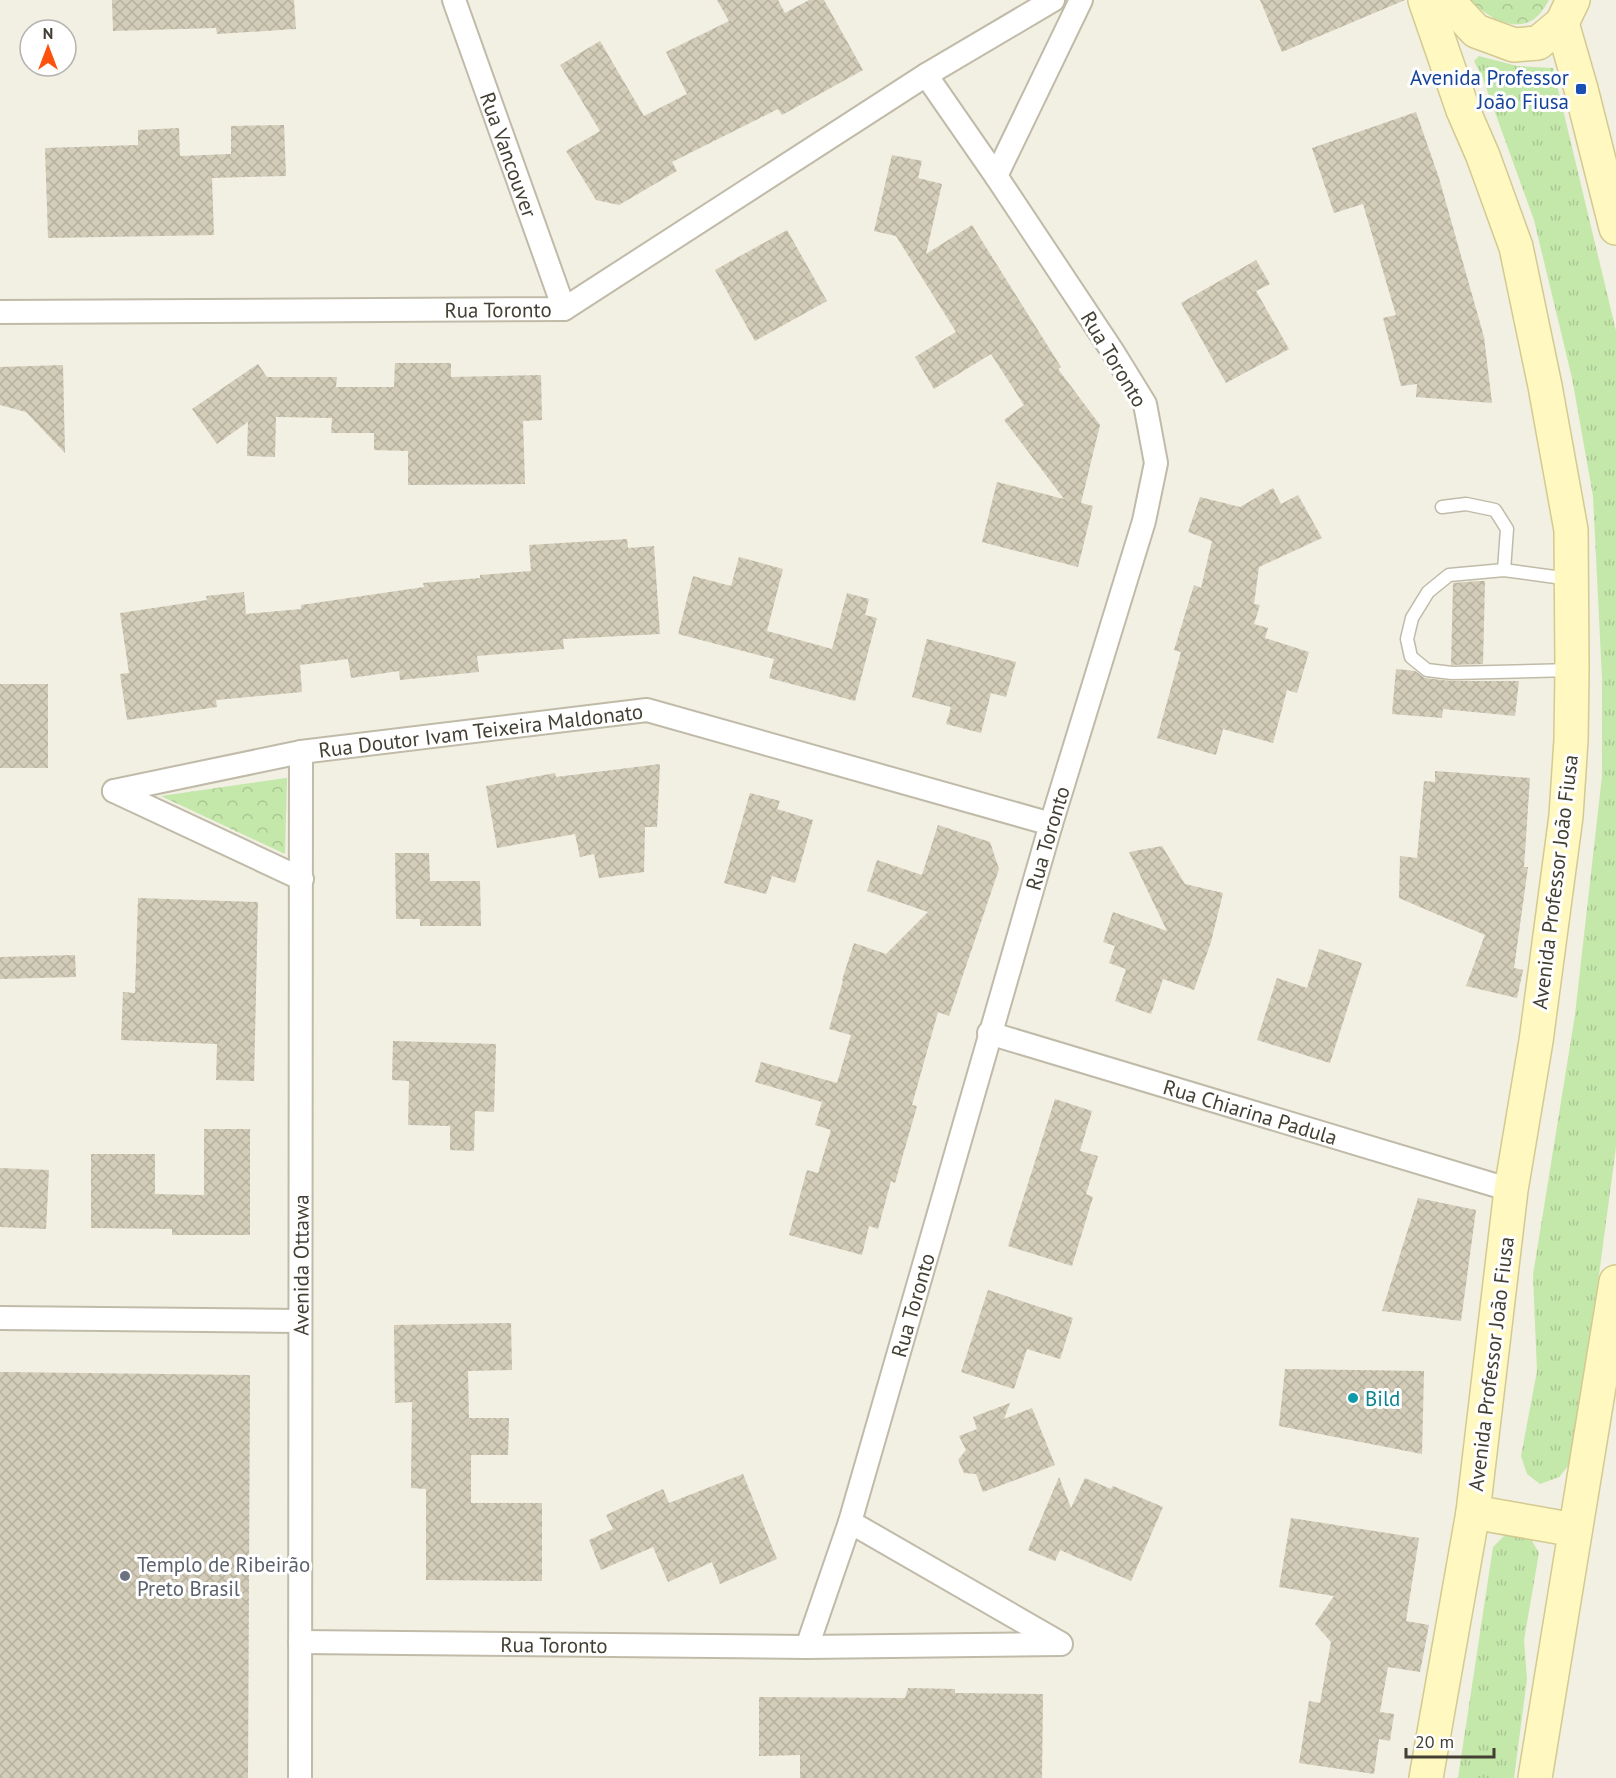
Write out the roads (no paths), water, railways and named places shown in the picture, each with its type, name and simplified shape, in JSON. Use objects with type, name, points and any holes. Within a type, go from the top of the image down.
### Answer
[{"type":"main road","name":"Avenida Professor João Fiusa","points":[[1425,0],[1463,110],[1483,156],[1516,247],[1545,386],[1571,530],[1572,670],[1571,740],[1566,816],[1536,1041],[1511,1190],[1473,1512],[1426,1778]]},
{"type":"main road","points":[[1447,0],[1476,31],[1514,45],[1538,43],[1568,11]]},
{"type":"main road","points":[[1568,11],[1579,80],[1616,228]]},
{"type":"main road","points":[[1535,1778],[1616,1282]]},
{"type":"main road","points":[[1473,1512],[1575,1530]]},
{"type":"street","name":"Rua Vancouver","points":[[454,0],[564,309]]},
{"type":"street","name":"Rua Toronto","points":[[0,312],[564,309],[926,75],[1053,0]]},
{"type":"street","points":[[996,176],[1082,0]]},
{"type":"street","name":"Rua Toronto","points":[[807,1647],[850,1522],[989,1033],[1144,521],[1156,463],[1145,404],[996,176],[926,75]]},
{"type":"street","name":"Rua Doutor Ivam Teixeira Maldonato","points":[[302,879],[114,791],[301,752],[647,710],[1051,824]]},
{"type":"street","name":"Avenida Ottawa","points":[[300,1778],[301,752]]},
{"type":"street","name":"Rua Chiarina Padula","points":[[989,1033],[1511,1190]]},
{"type":"street","points":[[0,1318],[299,1320]]},
{"type":"street","name":"Rua Toronto","points":[[300,1642],[807,1647],[1061,1644],[850,1522]]},
{"type":"lane","points":[[1442,507],[1466,504],[1495,510],[1507,529],[1504,570]]},
{"type":"lane","points":[[1571,579],[1504,570],[1449,575],[1428,592],[1412,618],[1407,639],[1411,657],[1427,670],[1452,673],[1572,670]]},
{"type":"place","name":"Avenida Professor João Fiusa","points":[[1581,89]]},
{"type":"place","name":"Bild","points":[[1353,1398]]},
{"type":"place","name":"Templo de Ribeirão Preto Brasil","points":[[125,1576]]}]
